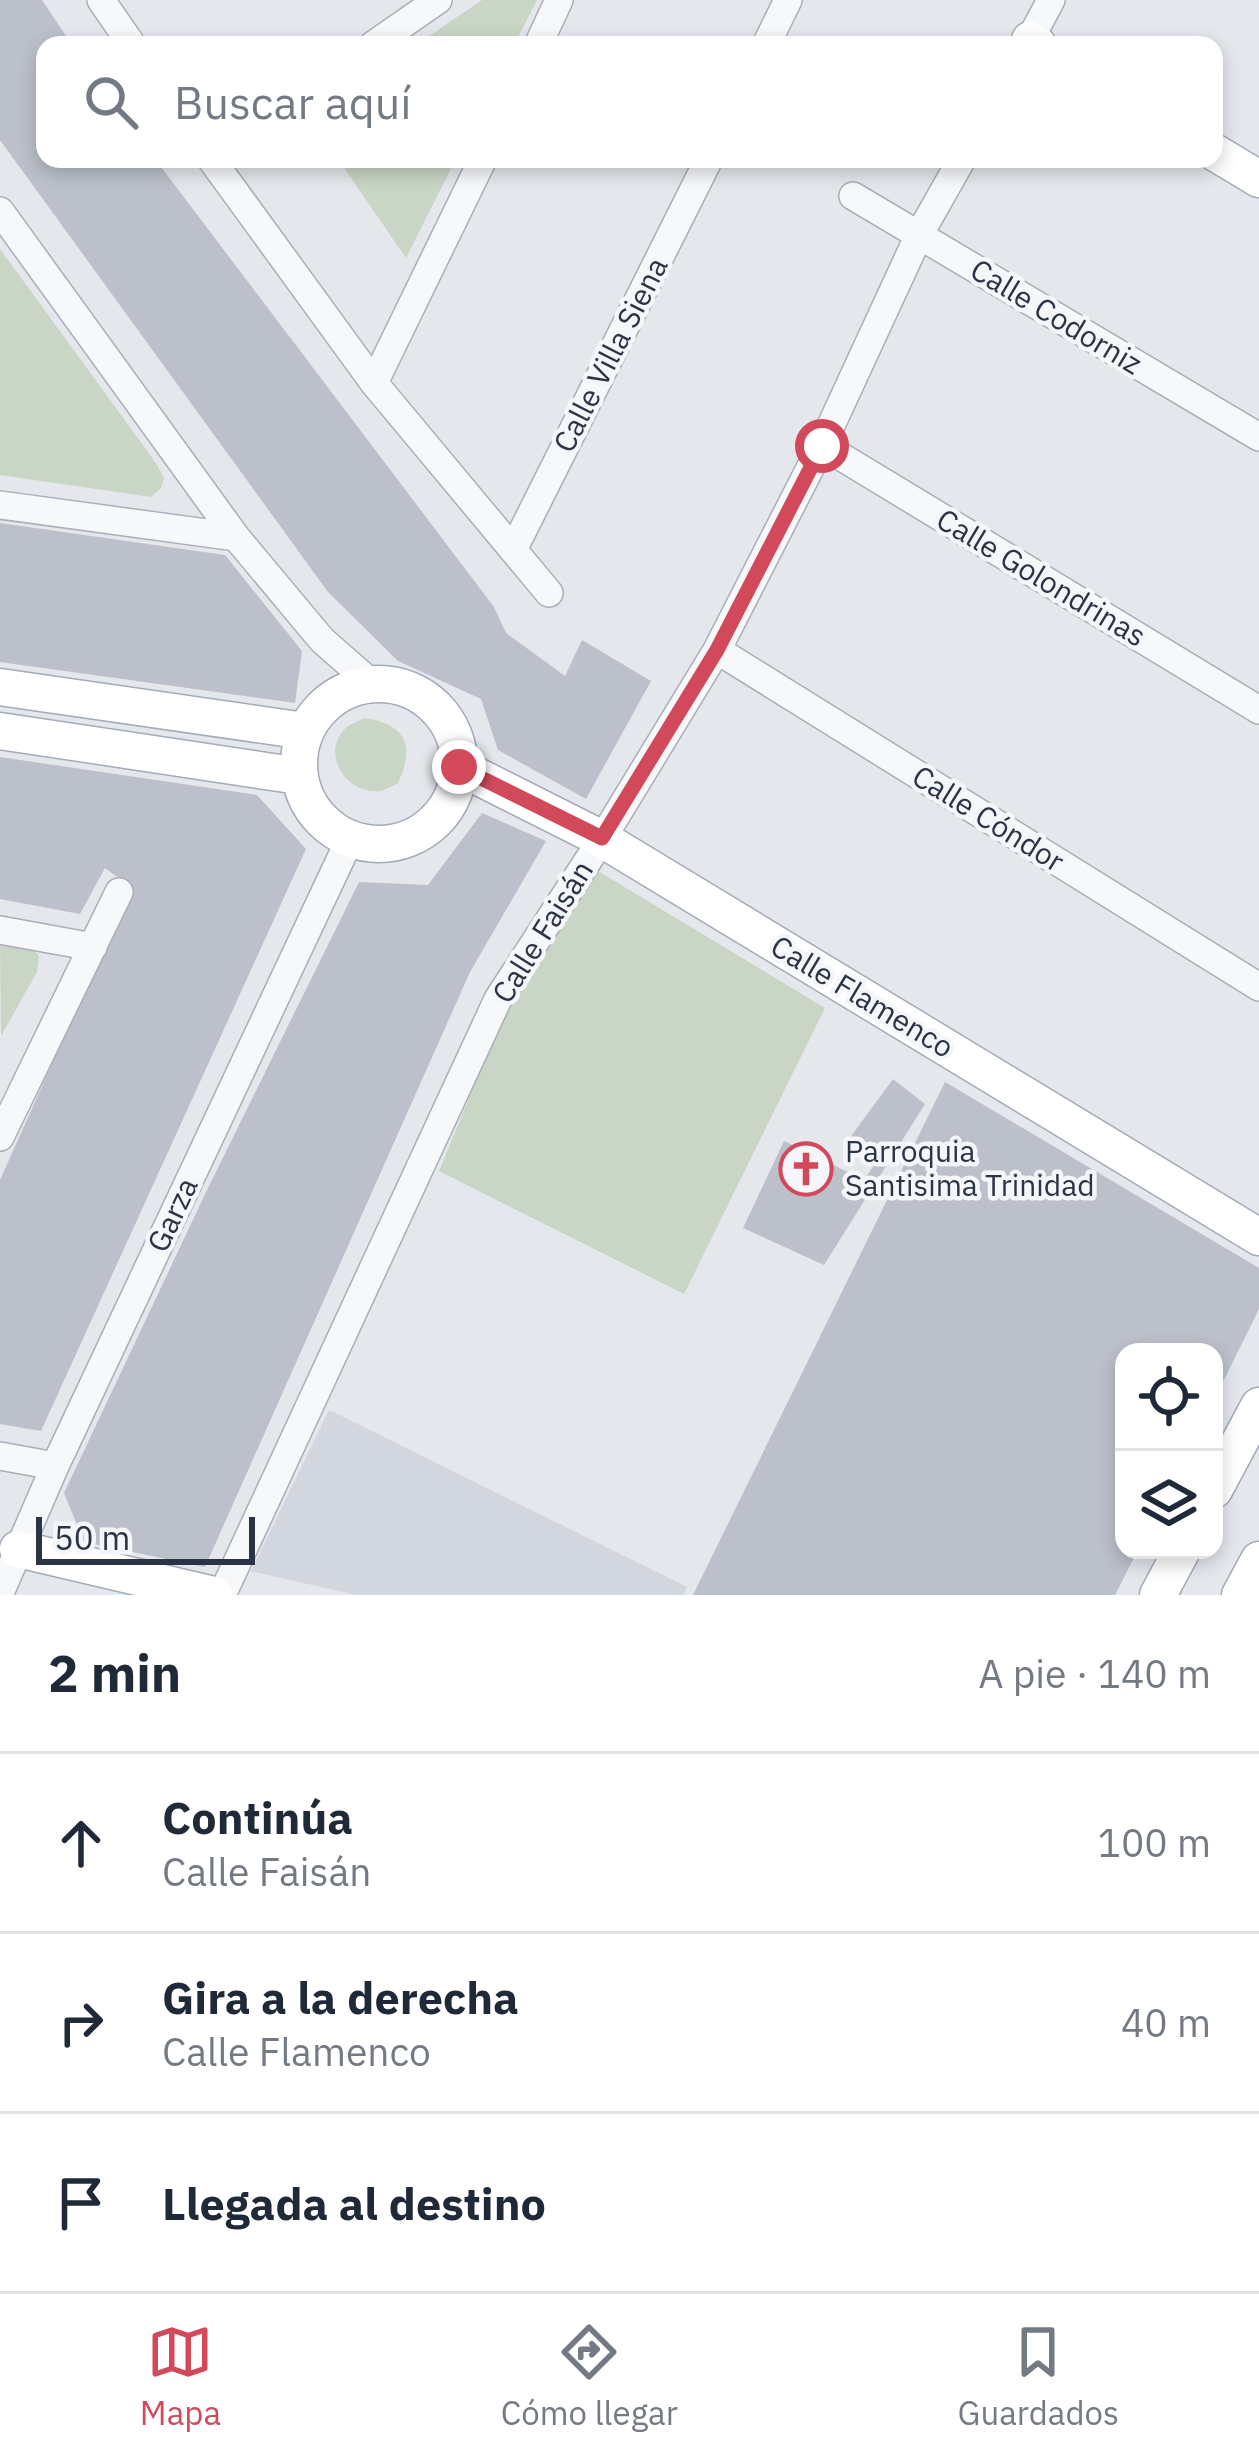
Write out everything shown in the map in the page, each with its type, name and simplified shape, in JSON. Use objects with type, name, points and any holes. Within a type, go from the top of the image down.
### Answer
[{"type":"main road","points":[[1223,157],[1259,179]]},
{"type":"main road","points":[[371,683],[424,696],[444,716],[456,740],[459,767],[454,792],[442,814],[423,831],[400,842],[350,839],[326,824],[308,803],[299,776],[304,731],[320,707],[344,691],[371,683]]},
{"type":"main road","points":[[0,687],[304,731]]},
{"type":"main road","points":[[0,731],[299,776]]},
{"type":"main road","name":"Calle Flamenco","points":[[459,767],[602,838],[1259,1238]]},
{"type":"main road","points":[[1223,1473],[1259,1406]]},
{"type":"main road","points":[[18,1549],[218,1595]]},
{"type":"main road","points":[[1158,1595],[1177,1559]]},
{"type":"main road","points":[[1240,1595],[1259,1560]]},
{"type":"street","points":[[101,0],[126,36]]},
{"type":"street","points":[[386,36],[438,0]]},
{"type":"street","points":[[542,36],[559,0]]},
{"type":"street","points":[[770,36],[788,0]]},
{"type":"street","points":[[1035,36],[1051,0]]},
{"type":"street","points":[[219,168],[374,383],[548,593]]},
{"type":"street","points":[[374,383],[479,168]]},
{"type":"street","name":"Calle Villa Siena","points":[[513,550],[704,168]]},
{"type":"street","name":"Calle Faisán","points":[[218,1595],[498,999],[717,650],[822,446],[919,235],[957,168]]},
{"type":"street","name":"Calle Codorniz","points":[[853,196],[1259,437]]},
{"type":"street","points":[[0,211],[236,537],[322,640],[371,683]]},
{"type":"street","name":"Calle Golondrinas","points":[[822,446],[1259,710]]},
{"type":"street","points":[[0,505],[236,537]]},
{"type":"street","name":"Calle Cóndor","points":[[717,650],[1259,987]]},
{"type":"street","name":"Garza","points":[[0,1593],[350,839]]},
{"type":"street","points":[[0,1138],[118,892]]},
{"type":"street","points":[[0,930],[93,947]]},
{"type":"street","points":[[0,1456],[55,1466]]},
{"type":"shaded area","points":[[329,1410],[687,1587],[683,1595],[356,1595],[251,1571]]},
{"type":"green space","points":[[482,0],[537,0],[519,36],[429,36]]},
{"type":"green space","points":[[344,168],[451,168],[406,258]]},
{"type":"green space","points":[[0,249],[156,463],[164,478],[151,497],[0,475]]},
{"type":"green space","points":[[365,718],[390,726],[404,739],[406,748],[398,783],[381,791],[347,779],[336,759],[339,737]]},
{"type":"green space","points":[[598,871],[825,1008],[684,1294],[439,1171],[509,1001]]},
{"type":"green space","points":[[0,939],[28,942],[39,956],[37,972],[1,1036]]},
{"type":"building","points":[[0,0],[42,0],[66,36],[36,36],[36,168],[162,168],[494,607],[506,633],[565,676],[582,640],[651,681],[586,799],[498,750],[481,699],[398,661],[328,592],[0,140]]},
{"type":"building","points":[[0,523],[225,555],[302,651],[295,703],[0,662]]},
{"type":"building","points":[[0,757],[257,795],[306,849],[41,1431],[0,1424],[0,1180],[131,887],[105,868],[80,914],[0,899]]},
{"type":"building","points":[[482,813],[546,841],[470,972],[205,1567],[84,1542],[64,1493],[359,882],[428,885]]},
{"type":"building","name":"Parroquia Santisima Trinidad","points":[[893,1079],[925,1104],[824,1265],[743,1228],[784,1141],[864,1180],[879,1158],[849,1139]]},
{"type":"building","points":[[945,1082],[1259,1268],[1259,1309],[1223,1382],[1223,1343],[1115,1343],[1115,1559],[1133,1559],[1115,1595],[693,1595]]},
{"type":"place","name":"Parroquia Santisima Trinidad","points":[[806,1169]]},
{"type":"route","points":[[459,767],[602,838],[717,650],[822,446]]}]
